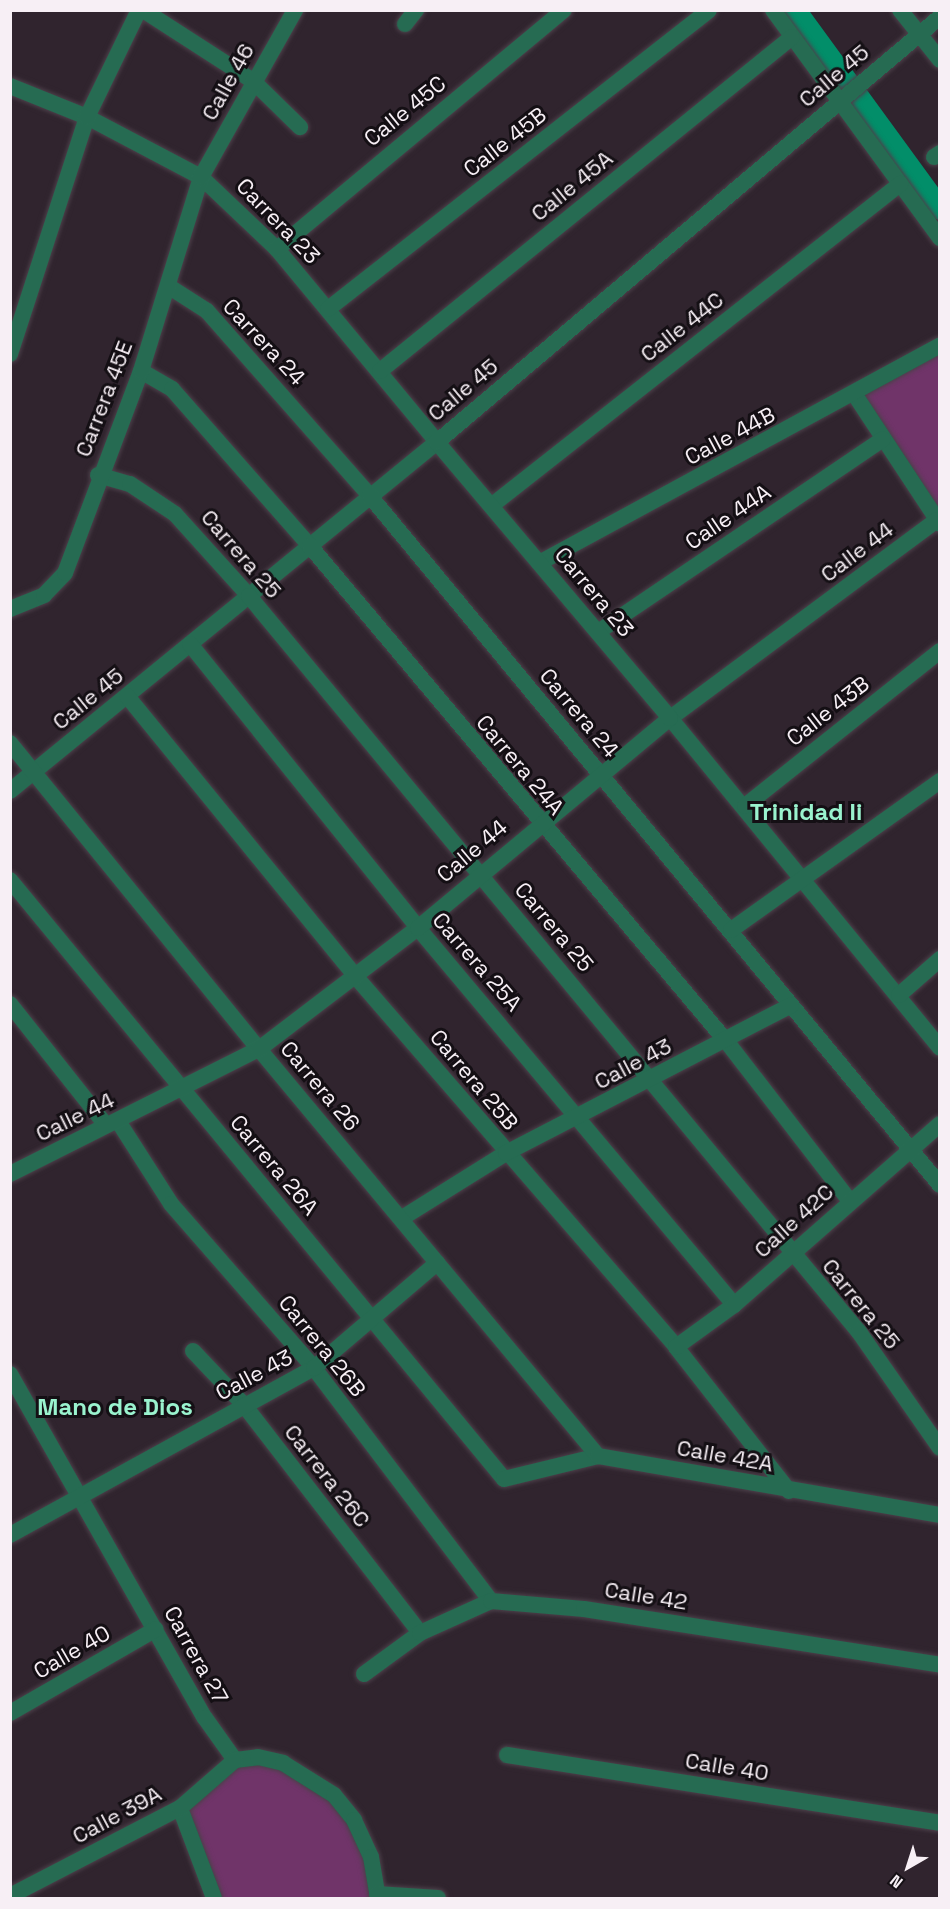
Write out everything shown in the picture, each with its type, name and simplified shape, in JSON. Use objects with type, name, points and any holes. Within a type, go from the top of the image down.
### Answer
[{"type":"street","points":[[10,354],[87,117],[139,10]]},
{"type":"street","points":[[143,10],[253,81],[300,127]]},
{"type":"street","name":"Calle 46","points":[[201,177],[295,10]]},
{"type":"street","name":"Calle 45C","points":[[277,249],[564,10]]},
{"type":"street","name":"Calle 45B","points":[[328,309],[709,10]]},
{"type":"street","points":[[773,10],[792,37],[845,96],[900,184],[939,238]]},
{"type":"street","points":[[900,10],[939,60]]},
{"type":"street","name":"Calle 45","points":[[10,791],[437,442],[939,17]]},
{"type":"street","name":"Calle 45A","points":[[380,371],[792,37]]},
{"type":"street","name":"Carrera 23","points":[[10,86],[87,117],[201,177],[277,249],[745,806],[899,995],[939,1048]]},
{"type":"street","name":"Carrera 45E","points":[[10,609],[44,595],[65,573],[98,475],[141,371],[201,177]]},
{"type":"street","name":"Calle 44C","points":[[491,506],[900,184]]},
{"type":"street","name":"Carrera 24","points":[[168,286],[207,311],[370,496],[731,930],[939,1185]]},
{"type":"street","name":"Calle 44B","points":[[539,563],[855,395],[939,345]]},
{"type":"street","name":"Carrera 24A","points":[[141,371],[172,389],[310,546],[539,824],[727,1042],[850,1201]]},
{"type":"street","points":[[855,395],[938,522]]},
{"type":"street","name":"Calle 44A","points":[[598,632],[883,439]]},
{"type":"street","name":"Carrera 25","points":[[98,475],[130,484],[175,514],[249,596],[651,1079],[792,1255],[859,1332],[939,1448]]},
{"type":"street","name":"Calle 44","points":[[10,1174],[184,1090],[259,1049],[418,928],[479,872],[670,718],[938,522]]},
{"type":"street","name":"Carrera 25A","points":[[190,644],[418,928],[581,1117],[734,1305]]},
{"type":"street","name":"Calle 43B","points":[[745,806],[939,651]]},
{"type":"street","name":"Carrera 25B","points":[[127,696],[356,977],[676,1347],[789,1491]]},
{"type":"street","name":"Carrera 26","points":[[10,743],[259,1049],[598,1456]]},
{"type":"street","points":[[731,930],[802,875],[939,781]]},
{"type":"street","name":"Carrera 26A","points":[[10,880],[504,1479]]},
{"type":"street","points":[[899,995],[939,958]]},
{"type":"street","name":"Carrera 26B","points":[[10,1004],[112,1123],[171,1204],[314,1368],[491,1601]]},
{"type":"street","name":"Calle 43","points":[[402,1218],[506,1153],[727,1042],[791,1005]]},
{"type":"street","name":"Calle 42C","points":[[676,1347],[734,1305],[939,1124]]},
{"type":"street","name":"Calle 43","points":[[10,1535],[80,1494],[314,1368],[437,1263]]},
{"type":"street","name":"Carrera 26C","points":[[193,1351],[244,1405],[420,1633]]},
{"type":"street","name":"Carrera 27","points":[[10,1374],[156,1629],[235,1760]]},
{"type":"street","name":"Calle 42A","points":[[504,1479],[598,1456],[789,1491],[939,1515]]},
{"type":"street","name":"Calle 42","points":[[364,1674],[420,1633],[491,1601],[584,1609],[939,1665]]},
{"type":"street","name":"Calle 40","points":[[10,1713],[156,1629]]},
{"type":"street","name":"Calle 40","points":[[507,1755],[939,1823]]},
{"type":"street","points":[[235,1760],[258,1756],[283,1763],[334,1795],[354,1820],[371,1857],[378,1896],[438,1899]]},
{"type":"street","name":"Calle 39A","points":[[10,1896],[180,1808],[235,1760]]},
{"type":"street","points":[[180,1808],[214,1899]]},
{"type":"shaded area","points":[[939,345],[939,524],[855,395]]},
{"type":"shaded area","points":[[235,1760],[283,1763],[354,1820],[378,1898],[214,1898],[180,1808]]},
{"type":"waterway","points":[[795,10],[940,209]]},
{"type":"district","name":"Trinidad Ii","points":[[806,812]]},
{"type":"district","name":"Mano de Dios","points":[[115,1407]]}]
